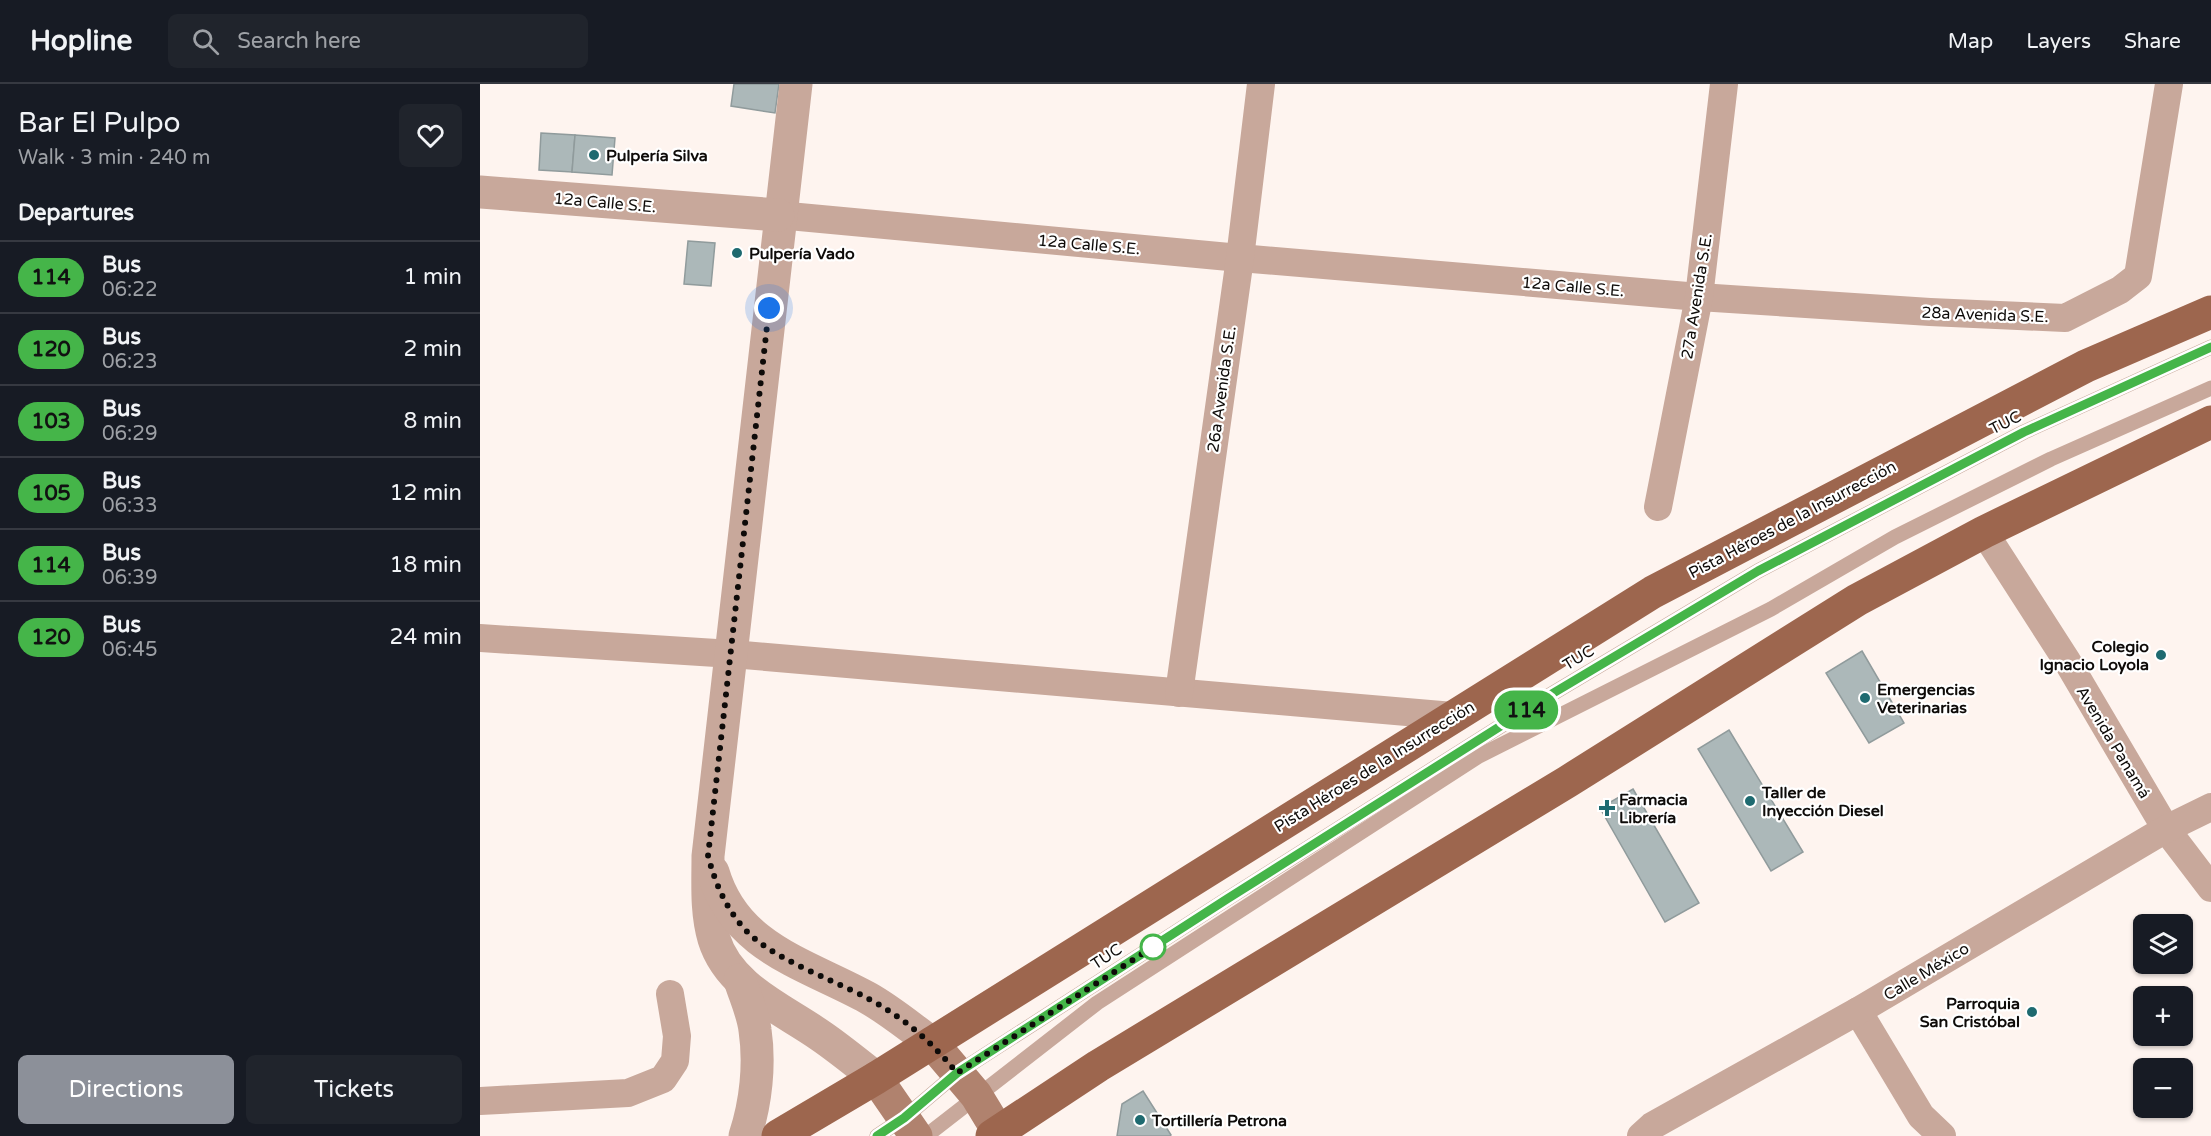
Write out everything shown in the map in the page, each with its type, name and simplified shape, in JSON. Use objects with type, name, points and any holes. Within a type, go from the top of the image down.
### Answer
[{"type":"main road","name":"Pista Héroes de la Insurrección","points":[[778,1136],[876,1078],[1653,592],[2086,366],[2211,312]]},
{"type":"main road","points":[[932,1043],[967,1084],[997,1135],[1098,1066],[1567,782],[1857,600],[1984,532],[2211,422]]},
{"type":"main road","points":[[876,1078],[916,1130]]},
{"type":"street","points":[[795,84],[778,215],[732,654],[708,856],[709,916],[715,941],[741,980],[760,997],[820,1035],[876,1078]]},
{"type":"street","name":"26a Avenida S.E.","points":[[1179,693],[1240,258],[1261,84]]},
{"type":"street","name":"27a Avenida S.E.","points":[[1658,507],[1699,297],[1724,84]]},
{"type":"street","name":"28a Avenida S.E.","points":[[1699,297],[2065,318],[2120,290],[2138,276],[2169,84]]},
{"type":"street","name":"12a Calle S.E.","points":[[480,192],[778,215],[1240,258],[1699,297]]},
{"type":"street","name":"Avenida Panamá","points":[[1984,532],[2067,661],[2166,829],[2211,888]]},
{"type":"street","points":[[480,638],[732,654],[1453,716]]},
{"type":"street","name":"Calle México","points":[[1641,1136],[1652,1126],[1858,1011],[2166,829],[2211,807]]},
{"type":"street","points":[[708,856],[724,900],[742,927],[769,947],[813,973],[868,998],[932,1043]]},
{"type":"street","points":[[741,980],[755,1029],[756,1084],[751,1119],[745,1136]]},
{"type":"street","points":[[480,1101],[628,1093],[663,1079],[675,1061],[676,1053],[677,1036],[670,994]]},
{"type":"street","points":[[1858,1011],[1921,1116],[1942,1136]]},
{"type":"lane","name":"TUC","points":[[877,1136],[916,1130],[967,1084],[1545,698],[1758,571],[2024,432],[2211,347]]},
{"type":"lane","name":"TUC","points":[[916,1130],[967,1084],[1098,1003],[1479,756],[1771,609],[1894,537],[2051,459],[2211,388]]},
{"type":"building","points":[[734,84],[779,84],[775,113],[731,106]]},
{"type":"building","points":[[541,133],[575,135],[572,172],[539,170]]},
{"type":"building","name":"Pulpería Silva","points":[[575,135],[615,138],[612,175],[572,172]]},
{"type":"building","points":[[688,241],[715,243],[711,286],[684,284]]},
{"type":"building","name":"Emergencias Veterinarias","points":[[1862,651],[1904,723],[1869,743],[1826,673]]},
{"type":"building","name":"Taller de Inyección Diesel","points":[[1729,730],[1803,852],[1771,871],[1698,749]]},
{"type":"building","points":[[1633,789],[1699,903],[1665,922],[1600,808]]},
{"type":"building","name":"Tortillería Petrona","points":[[1143,1091],[1170,1136],[1117,1136],[1122,1104]]},
{"type":"bus line","name":"114","points":[[877,1136],[904,1118],[957,1073],[1227,899],[1545,698],[1758,571],[2024,432],[2211,347]]},
{"type":"place","name":"Pulpería Silva","points":[[594,155]]},
{"type":"place","name":"Pulpería Vado","points":[[737,253]]},
{"type":"place","name":"Colegio Ignacio Loyola","points":[[2161,655]]},
{"type":"place","name":"Emergencias Veterinarias","points":[[1865,698]]},
{"type":"place","name":"Taller de Inyección Diesel","points":[[1750,801]]},
{"type":"place","name":"Farmacia Librería","points":[[1607,808]]},
{"type":"place","name":"Parroquia San Cristóbal","points":[[2032,1012]]},
{"type":"place","name":"Tortillería Petrona","points":[[1140,1120]]},
{"type":"route","points":[[769,308],[708,856],[724,900],[742,927],[769,947],[813,973],[868,998],[898,1018],[932,1043],[957,1073],[1153,947]]}]
